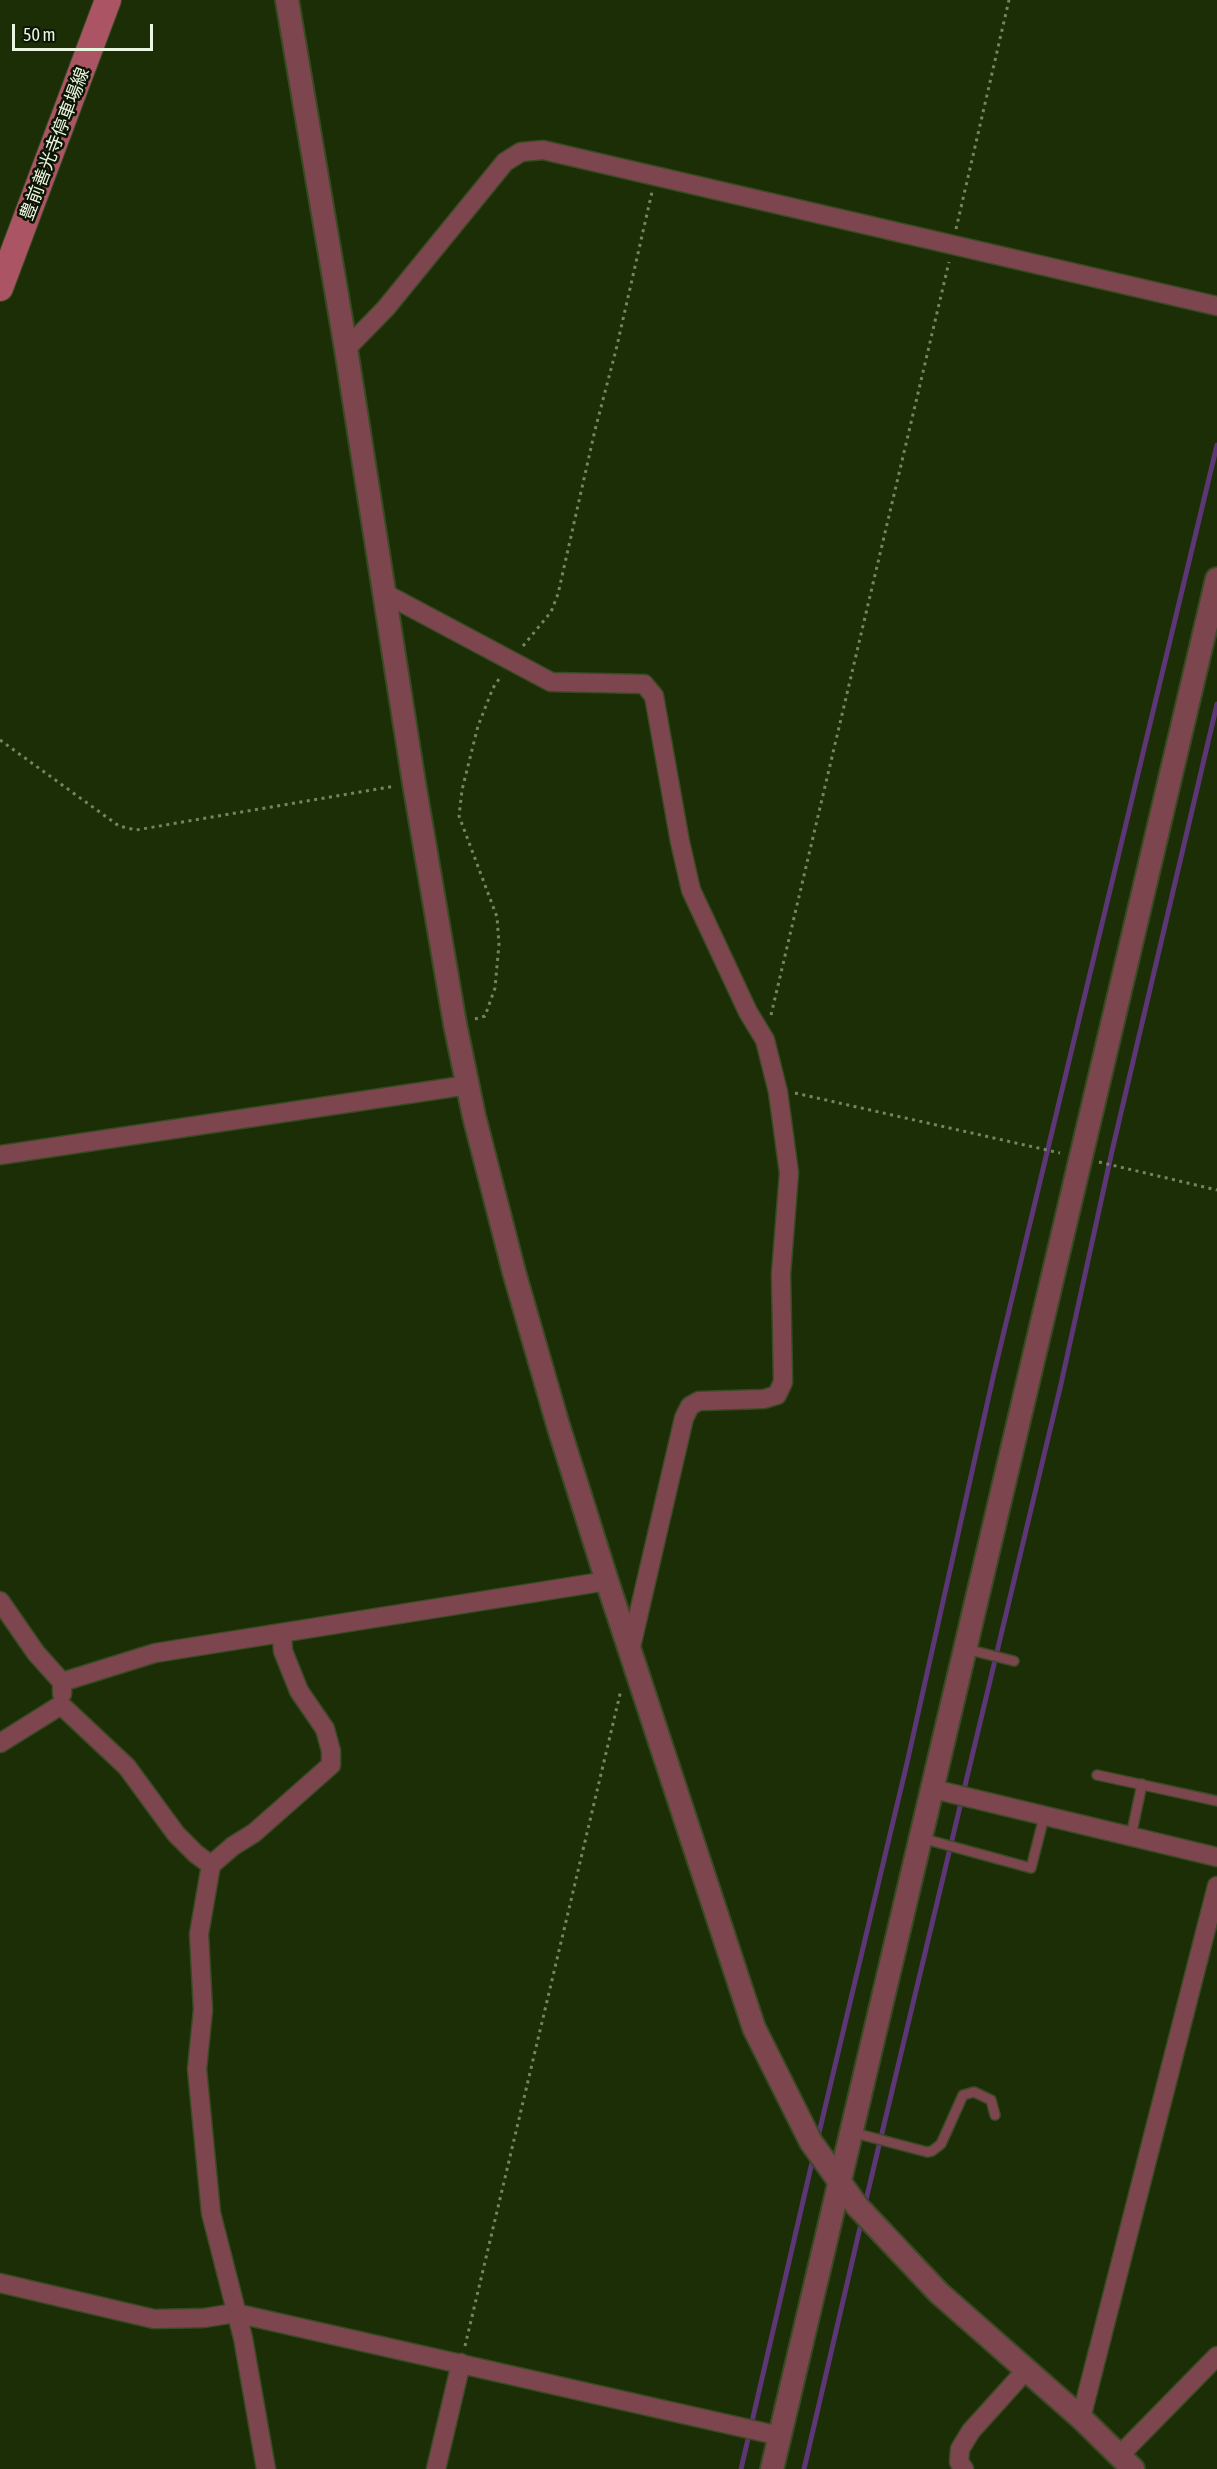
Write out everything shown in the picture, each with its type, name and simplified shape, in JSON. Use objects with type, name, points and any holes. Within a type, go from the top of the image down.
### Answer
[{"type":"main road","name":"豊前善光寺停車場線","points":[[0,288],[108,0]]},
{"type":"street","points":[[287,0],[346,349],[414,783],[455,1024],[474,1116],[514,1272],[607,1581],[754,2028],[816,2150],[839,2184],[863,2213],[939,2293],[1081,2418],[1126,2463],[1217,2356]]},
{"type":"street","points":[[346,349],[386,308],[505,162],[521,152],[543,150],[1217,306]]},
{"type":"street","points":[[772,2469],[760,2432],[839,2184],[862,2135],[921,1838],[953,1794],[977,1651],[1217,579]]},
{"type":"street","points":[[384,593],[551,682],[644,684],[654,696],[680,842],[692,891],[748,1012],[765,1040],[778,1092],[789,1173],[781,1274],[783,1382],[777,1395],[764,1399],[699,1401],[690,1406],[684,1418],[630,1651]]},
{"type":"street","points":[[0,1155],[468,1085]]},
{"type":"street","points":[[62,1682],[154,1653],[607,1581]]},
{"type":"street","points":[[0,1601],[36,1653],[62,1682],[61,1705],[127,1767],[176,1834],[211,1865]]},
{"type":"street","points":[[266,2469],[247,2360],[211,2213],[197,2069],[202,2010],[199,1934],[211,1865],[233,1846],[254,1833],[331,1765],[331,1751],[325,1729],[299,1691],[284,1651],[282,1634]]},
{"type":"street","points":[[0,1743],[61,1705]]},
{"type":"street","points":[[953,1794],[1217,1857]]},
{"type":"street","points":[[1081,2418],[1217,1886]]},
{"type":"street","points":[[0,2283],[154,2319],[204,2318],[235,2313],[760,2432]]},
{"type":"street","points":[[436,2469],[461,2363]]},
{"type":"street","points":[[964,2469],[959,2462],[960,2449],[971,2431],[1027,2369]]},
{"type":"lane","points":[[977,1651],[1012,1660]]},
{"type":"lane","points":[[1097,1775],[1217,1801]]},
{"type":"lane","points":[[1131,1836],[1142,1784]]},
{"type":"lane","points":[[921,1838],[1031,1868],[1044,1817]]},
{"type":"lane","points":[[862,2135],[927,2152],[941,2144],[963,2095],[974,2092],[991,2100],[994,2115]]},
{"type":"path","points":[[765,1040],[1010,0]]},
{"type":"path","points":[[455,1024],[485,1016],[495,988],[499,944],[497,917],[459,816],[462,790],[478,726],[493,688],[551,612],[558,594],[595,430],[657,178]]},
{"type":"path","points":[[0,740],[119,826],[136,830],[414,783]]},
{"type":"path","points":[[778,1092],[793,1092],[1058,1153]]},
{"type":"path","points":[[1101,1163],[1217,1190]]},
{"type":"path","points":[[461,2363],[622,1686]]},
{"type":"waterway","points":[[818,2137],[907,1763],[994,1373],[1217,445]]},
{"type":"waterway","points":[[865,2204],[1061,1384],[1112,1151],[1217,704]]},
{"type":"waterway","points":[[741,2469],[813,2158]]},
{"type":"waterway","points":[[804,2469],[862,2219]]}]
